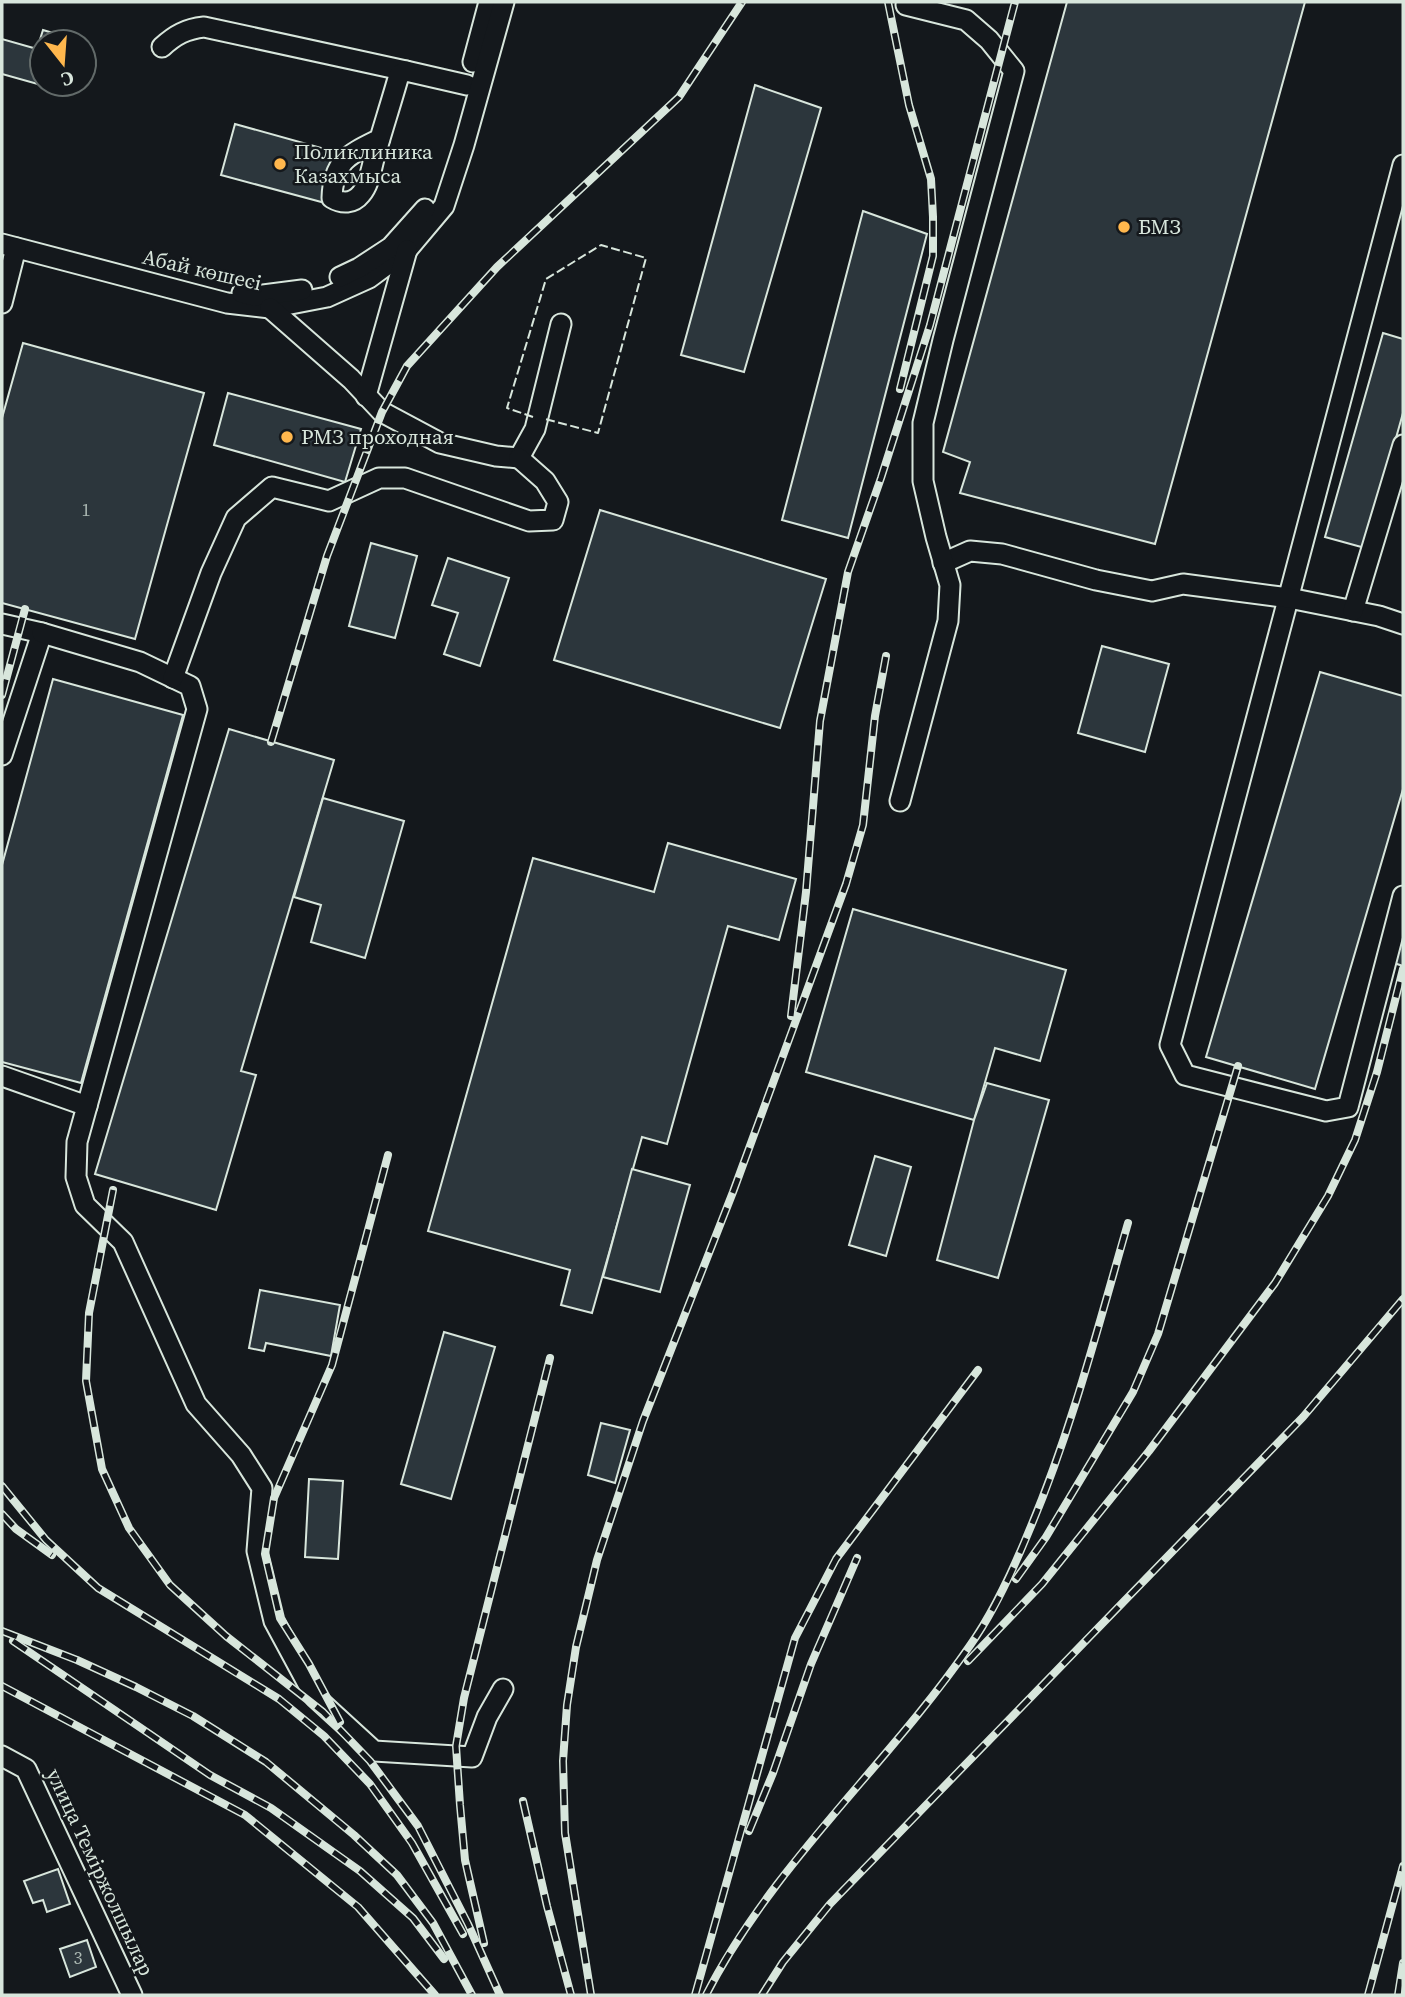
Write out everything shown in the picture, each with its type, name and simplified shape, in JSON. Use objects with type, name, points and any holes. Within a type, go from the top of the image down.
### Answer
[{"type":"street","name":"Абай көшесі","points":[[2,230],[254,296],[320,287],[359,268],[391,247],[430,202],[445,170],[489,2]]},
{"type":"street","name":"Абай көшесі","points":[[9,246],[227,303],[271,308],[327,297],[369,278],[407,250],[444,206],[504,2]]},
{"type":"street","points":[[900,801],[948,621],[950,585],[923,481],[923,423],[1014,71],[989,40],[966,20],[906,5]]},
{"type":"street","points":[[162,47],[175,35],[204,27],[467,85]]},
{"type":"street","points":[[380,139],[399,75],[406,71]]},
{"type":"street","points":[[1403,165],[1397,211],[1289,598],[1170,1045],[1185,1075],[1326,1111],[1348,1107],[1403,896]]},
{"type":"street","points":[[2,303],[9,246]]},
{"type":"street","points":[[366,396],[407,250]]},
{"type":"street","points":[[173,678],[211,573],[236,518],[272,487],[329,501],[379,478],[405,478],[529,521],[553,520],[558,502],[545,481],[519,458],[496,456],[440,443],[382,411],[351,379],[271,308]]},
{"type":"street","points":[[519,458],[535,429],[561,324]]},
{"type":"street","points":[[1353,611],[1403,445]]},
{"type":"street","points":[[943,563],[970,551],[1002,554],[1096,580],[1152,591],[1184,584],[1289,598],[1403,624]]},
{"type":"street","points":[[2,624],[140,662],[190,686],[197,709],[76,1142],[76,1177],[85,1205],[122,1242],[196,1404],[241,1455],[262,1488],[257,1551],[274,1621],[316,1697],[374,1751],[472,1757],[503,1689]]},
{"type":"street","points":[[2,755],[42,634]]},
{"type":"street","points":[[2,1076],[87,1106]]},
{"type":"street","name":"улица Теміржолшылар","points":[[2,1756],[26,1769],[132,1995]]},
{"type":"building","name":"БМЗ","points":[[1067,2],[1305,2],[1155,544],[960,493],[970,462],[943,452]]},
{"type":"building","points":[[2,39],[28,46],[28,81],[2,74]]},
{"type":"building","points":[[755,85],[821,108],[744,372],[681,355]]},
{"type":"building","name":"Поликлиника Казахмыса","points":[[235,124],[339,153],[325,203],[221,175]]},
{"type":"building","points":[[863,211],[927,234],[848,538],[782,520]]},
{"type":"building","points":[[1383,333],[1403,339],[1403,413],[1365,548],[1325,537]]},
{"type":"building","points":[[23,343],[204,393],[135,639],[2,603],[2,418]]},
{"type":"building","name":"РМЗ проходная","points":[[228,393],[361,429],[345,482],[214,445]]},
{"type":"building","points":[[600,510],[826,579],[780,728],[554,660]]},
{"type":"building","points":[[371,543],[417,556],[395,638],[349,626]]},
{"type":"building","points":[[448,558],[509,578],[480,666],[444,654],[458,613],[432,605]]},
{"type":"building","points":[[1102,646],[1169,664],[1145,752],[1078,733]]},
{"type":"building","points":[[1320,672],[1403,696],[1403,789],[1315,1089],[1206,1057]]},
{"type":"building","points":[[53,679],[183,715],[81,1083],[2,1062],[2,865]]},
{"type":"building","points":[[229,729],[334,760],[241,1071],[256,1075],[216,1210],[95,1174]]},
{"type":"building","points":[[323,798],[404,821],[365,958],[311,942],[321,905],[294,897]]},
{"type":"building","points":[[668,843],[796,879],[779,940],[728,926],[667,1144],[642,1137],[592,1313],[561,1305],[570,1270],[428,1231],[533,858],[654,892]]},
{"type":"building","points":[[853,909],[1066,970],[1040,1061],[995,1048],[974,1120],[806,1072]]},
{"type":"building","points":[[1403,931],[1403,966],[1394,963]]},
{"type":"building","points":[[987,1083],[1049,1100],[998,1278],[937,1260],[974,1120]]},
{"type":"building","points":[[875,1156],[911,1167],[886,1256],[849,1245]]},
{"type":"building","points":[[632,1169],[690,1185],[660,1292],[603,1277]]},
{"type":"building","points":[[260,1290],[340,1305],[331,1356],[266,1343],[264,1351],[249,1348]]},
{"type":"building","points":[[444,1332],[495,1347],[451,1499],[401,1484]]},
{"type":"building","points":[[601,1423],[630,1430],[615,1483],[588,1475]]},
{"type":"building","points":[[309,1479],[343,1481],[338,1559],[305,1557]]},
{"type":"building","points":[[58,1869],[70,1904],[47,1912],[43,1900],[33,1903],[24,1881]]},
{"type":"building","points":[[87,1940],[96,1967],[70,1977],[60,1949]]},
{"type":"railway","points":[[271,742],[327,556],[382,412],[407,366],[497,267],[679,97],[742,2]]},
{"type":"railway","points":[[888,2],[909,105],[931,179],[933,217],[933,256],[900,389]]},
{"type":"railway","points":[[791,1016],[806,892],[820,721],[848,572],[930,325],[1015,2]]},
{"type":"railway","points":[[2,695],[25,609]]},
{"type":"railway","points":[[591,1995],[565,1833],[563,1761],[567,1705],[576,1647],[597,1560],[643,1421],[733,1192],[846,884],[863,825],[875,716],[886,656]]},
{"type":"railway","points":[[968,1661],[1042,1584],[1149,1451],[1275,1283],[1328,1196],[1355,1140],[1377,1072],[1403,969]]},
{"type":"railway","points":[[1016,1579],[1046,1537],[1133,1392],[1158,1334],[1238,1066]]},
{"type":"railway","points":[[340,1722],[309,1664],[280,1618],[265,1554],[274,1498],[332,1365],[388,1155]]},
{"type":"railway","points":[[113,1190],[89,1313],[86,1381],[102,1469],[129,1528],[170,1585],[226,1636],[323,1712],[370,1761],[418,1826],[468,1924],[500,1995]]},
{"type":"railway","points":[[706,1995],[733,1947],[764,1902],[797,1858],[939,1688],[996,1604],[1023,1546],[1058,1456],[1128,1223]]},
{"type":"railway","points":[[762,1995],[783,1962],[830,1904],[1303,1417],[1403,1299]]},
{"type":"railway","points":[[484,1943],[465,1860],[456,1746],[464,1698],[550,1358]]},
{"type":"railway","points":[[695,1995],[795,1638],[836,1559],[978,1370]]},
{"type":"railway","points":[[2,1486],[46,1540],[98,1588],[279,1699],[324,1736],[370,1784],[412,1843],[463,1934]]},
{"type":"railway","points":[[2,1514],[16,1529],[52,1555]]},
{"type":"railway","points":[[749,1831],[773,1773],[811,1664],[857,1558]]},
{"type":"railway","points":[[2,1631],[77,1660],[136,1687],[193,1716],[266,1762],[354,1835],[397,1875],[433,1923],[472,1995]]},
{"type":"railway","points":[[13,1641],[210,1775],[271,1808],[360,1871],[413,1918],[444,1959]]},
{"type":"railway","points":[[2,1686],[245,1815],[358,1907],[435,1995]]},
{"type":"railway","points":[[523,1801],[571,1995]]},
{"type":"railway","points":[[1368,1995],[1403,1866]]},
{"type":"railway","points":[[1398,1995],[1403,1963]]},
{"type":"fence","points":[[533,417],[507,408],[546,279],[601,245],[646,258],[598,433],[545,419]]},
{"type":"place","name":"Поликлиника Казахмыса","points":[[280,164]]},
{"type":"place","name":"БМЗ","points":[[1124,227]]},
{"type":"place","name":"РМЗ проходная","points":[[287,437]]}]
